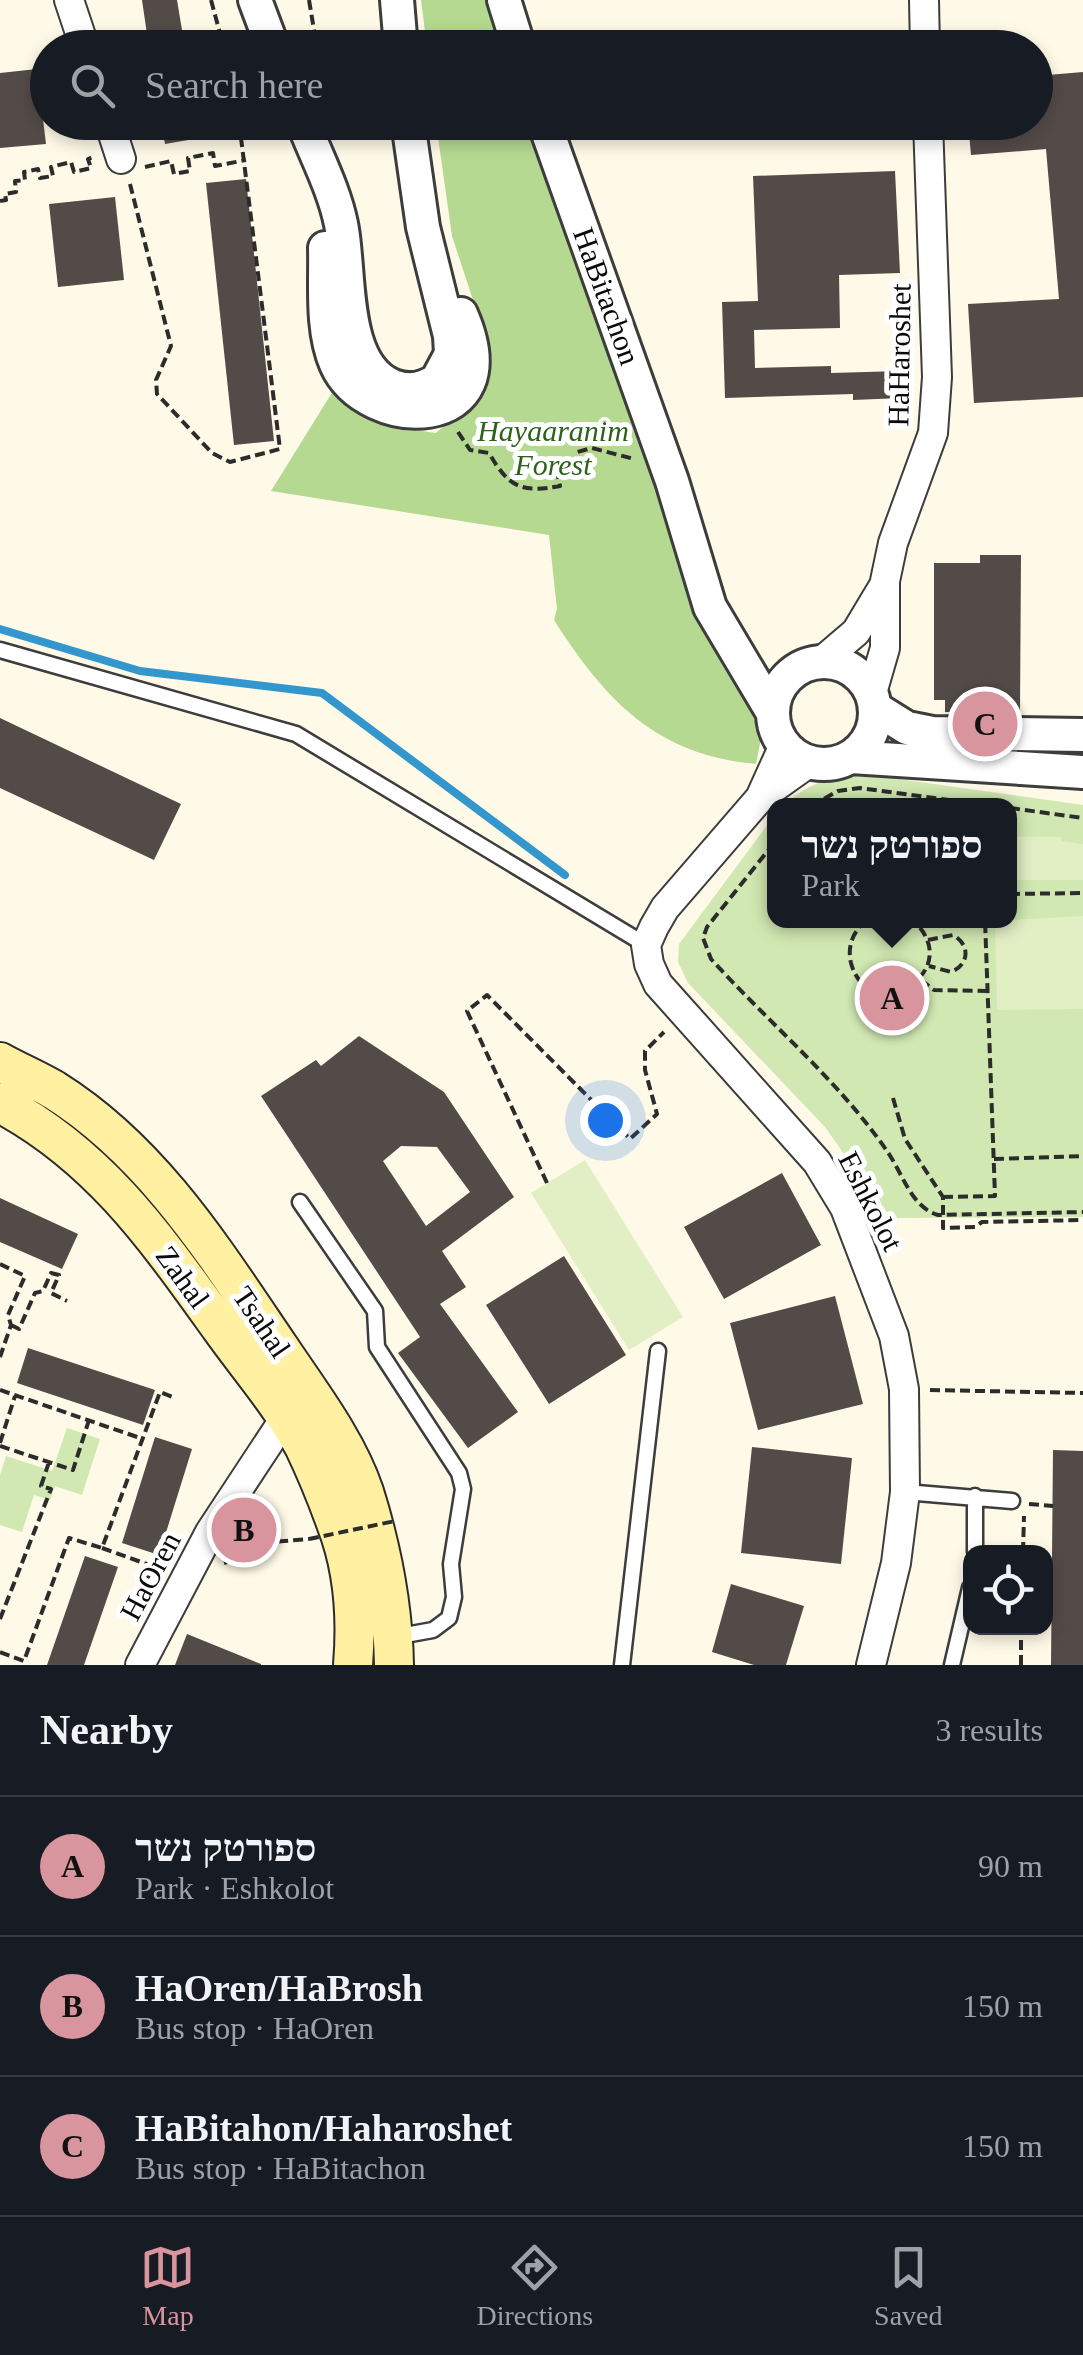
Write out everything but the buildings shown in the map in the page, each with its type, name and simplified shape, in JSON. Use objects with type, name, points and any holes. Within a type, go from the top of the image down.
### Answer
[{"type":"main road","name":"Tsahal","points":[[0,1062],[55,1090],[159,1179],[306,1386],[363,1489],[377,1543],[393,1651]]},
{"type":"main road","name":"Zahal","points":[[0,1104],[30,1119],[70,1148],[108,1184],[167,1254],[303,1445],[338,1526],[350,1576],[357,1621],[353,1665]]},
{"type":"street","points":[[70,0],[79,30]]},
{"type":"street","points":[[255,0],[267,30]]},
{"type":"street","points":[[397,0],[400,30]]},
{"type":"street","points":[[504,0],[514,30]]},
{"type":"street","points":[[924,0],[925,30]]},
{"type":"street","points":[[119,140],[132,163]]},
{"type":"street","points":[[310,140],[342,228],[353,328],[369,368],[382,381],[398,388],[458,398],[473,375],[474,361],[466,324],[436,269],[423,227],[411,140]]},
{"type":"street","name":"HaBitachon","points":[[550,140],[672,481],[710,607],[772,713]]},
{"type":"street","name":"HaHaroshet","points":[[873,700],[885,648],[886,581],[906,501],[933,433],[937,377],[929,140]]},
{"type":"street","name":"HaHaroshet","points":[[809,665],[856,632],[886,581]]},
{"type":"street","points":[[729,639],[774,664],[846,666],[857,673],[873,700],[907,728],[932,733],[1083,735]]},
{"type":"street","points":[[809,665],[778,688],[772,713],[776,730],[797,754],[824,764],[851,757],[1083,772]]},
{"type":"street","points":[[851,757],[870,736],[873,700]]},
{"type":"street","points":[[646,945],[665,908],[797,754]]},
{"type":"street","name":"Eshkolot","points":[[646,945],[658,984],[817,1162],[844,1208],[894,1336],[904,1388],[904,1492],[896,1563],[871,1665]]},
{"type":"street","name":"HaOren","points":[[140,1665],[210,1532],[285,1418]]},
{"type":"lane","points":[[0,650],[296,734],[646,945]]},
{"type":"lane","points":[[300,1202],[374,1311],[377,1347],[459,1472],[463,1490],[450,1564],[454,1597],[449,1618],[393,1651]]},
{"type":"lane","points":[[622,1665],[658,1351]]},
{"type":"lane","points":[[904,1492],[1012,1501]]},
{"type":"lane","points":[[975,1496],[975,1545]]},
{"type":"lane","points":[[952,1665],[963,1618]]},
{"type":"path","points":[[211,0],[219,30]]},
{"type":"path","points":[[309,0],[314,30]]},
{"type":"path","points":[[132,163],[135,200],[171,346],[156,380],[157,394],[212,454],[230,462],[280,450],[242,140]]},
{"type":"path","points":[[0,201],[6,200],[5,194],[16,192],[15,182],[24,180],[24,172],[38,169],[40,178],[53,176],[51,167],[72,162],[74,172],[90,168],[88,158],[104,154],[107,163],[172,161],[174,174],[190,171],[188,158],[213,153],[215,166],[246,160]]},
{"type":"path","points":[[434,397],[470,450],[489,454],[507,478],[532,492],[560,486],[558,476],[581,469],[577,452],[592,448],[634,460],[660,484],[672,481]]},
{"type":"path","points":[[826,798],[838,791],[860,788],[934,798]]},
{"type":"path","points":[[1017,809],[1083,818]]},
{"type":"path","points":[[767,851],[707,927],[704,948],[854,1110],[887,1150],[922,1208],[944,1215],[1083,1212]]},
{"type":"path","points":[[1017,894],[1083,893]]},
{"type":"path","points":[[859,928],[850,946],[854,972],[863,982],[887,992],[900,992],[920,979],[928,966],[928,940],[920,928]]},
{"type":"path","points":[[944,1197],[995,1196],[985,928]]},
{"type":"path","points":[[928,940],[953,935],[963,943],[966,955],[962,966],[951,972],[928,966]]},
{"type":"path","points":[[920,979],[934,990],[988,991]]},
{"type":"path","points":[[547,1182],[467,1011],[487,995],[630,1139],[656,1114],[645,1051],[683,1012]]},
{"type":"path","points":[[893,1098],[906,1139],[944,1197],[944,1228],[975,1227],[982,1222],[1083,1220]]},
{"type":"path","points":[[994,1160],[1083,1156]]},
{"type":"path","points":[[0,1264],[25,1276],[8,1315],[11,1325],[0,1357]]},
{"type":"path","points":[[11,1325],[19,1329],[35,1293],[43,1291],[51,1273],[59,1276],[51,1294],[67,1301]]},
{"type":"path","points":[[0,1390],[143,1438]]},
{"type":"path","points":[[922,1390],[1083,1393]]},
{"type":"path","points":[[102,1548],[160,1392],[175,1398]]},
{"type":"path","points":[[15,1396],[0,1445],[73,1470],[89,1420]]},
{"type":"path","points":[[0,1619],[51,1489],[41,1486],[49,1462]]},
{"type":"path","points":[[1023,1545],[1025,1504],[1052,1506]]},
{"type":"path","points":[[187,1576],[247,1555],[260,1543],[310,1538],[395,1520]]},
{"type":"path","points":[[1,1654],[24,1661],[70,1538],[155,1567],[135,1595],[167,1614]]},
{"type":"path","points":[[1021,1665],[1022,1635]]},
{"type":"green space","points":[[421,0],[487,0],[498,30],[425,30]]},
{"type":"green space","name":"Hayaaranim Forest","points":[[438,140],[539,140],[757,715],[762,733],[756,764],[721,759],[662,736],[637,719],[593,675],[554,620],[557,609],[549,535],[271,491],[333,391],[381,421],[436,433],[482,392],[492,358],[452,236]]},
{"type":"green space","points":[[856,773],[1083,805],[1083,1217],[895,1218],[880,1224],[859,1175],[825,1127],[688,983],[678,962],[679,944],[767,825],[767,928],[1017,928],[1017,798],[794,798],[818,783]]},
{"type":"green space","points":[[1017,837],[1061,837],[1062,841],[1083,844],[1083,880],[1017,880]]},
{"type":"green space","points":[[1083,916],[1083,1009],[997,1010],[995,928],[1017,928],[1017,920]]},
{"type":"green space","points":[[585,1160],[683,1317],[629,1350],[531,1193]]},
{"type":"green space","points":[[67,1428],[100,1439],[82,1495],[55,1486],[50,1500],[34,1495],[22,1532],[0,1525],[0,1475],[6,1456],[52,1471]]},
{"type":"waterway","points":[[0,629],[140,671],[322,693],[565,875]]},
{"type":"place","name":"HaBitahon/Haharoshet","points":[[985,724]]},
{"type":"place","name":"ספורטק נשר","points":[[892,998]]},
{"type":"place","name":"HaOren/HaBrosh","points":[[244,1530]]}]
